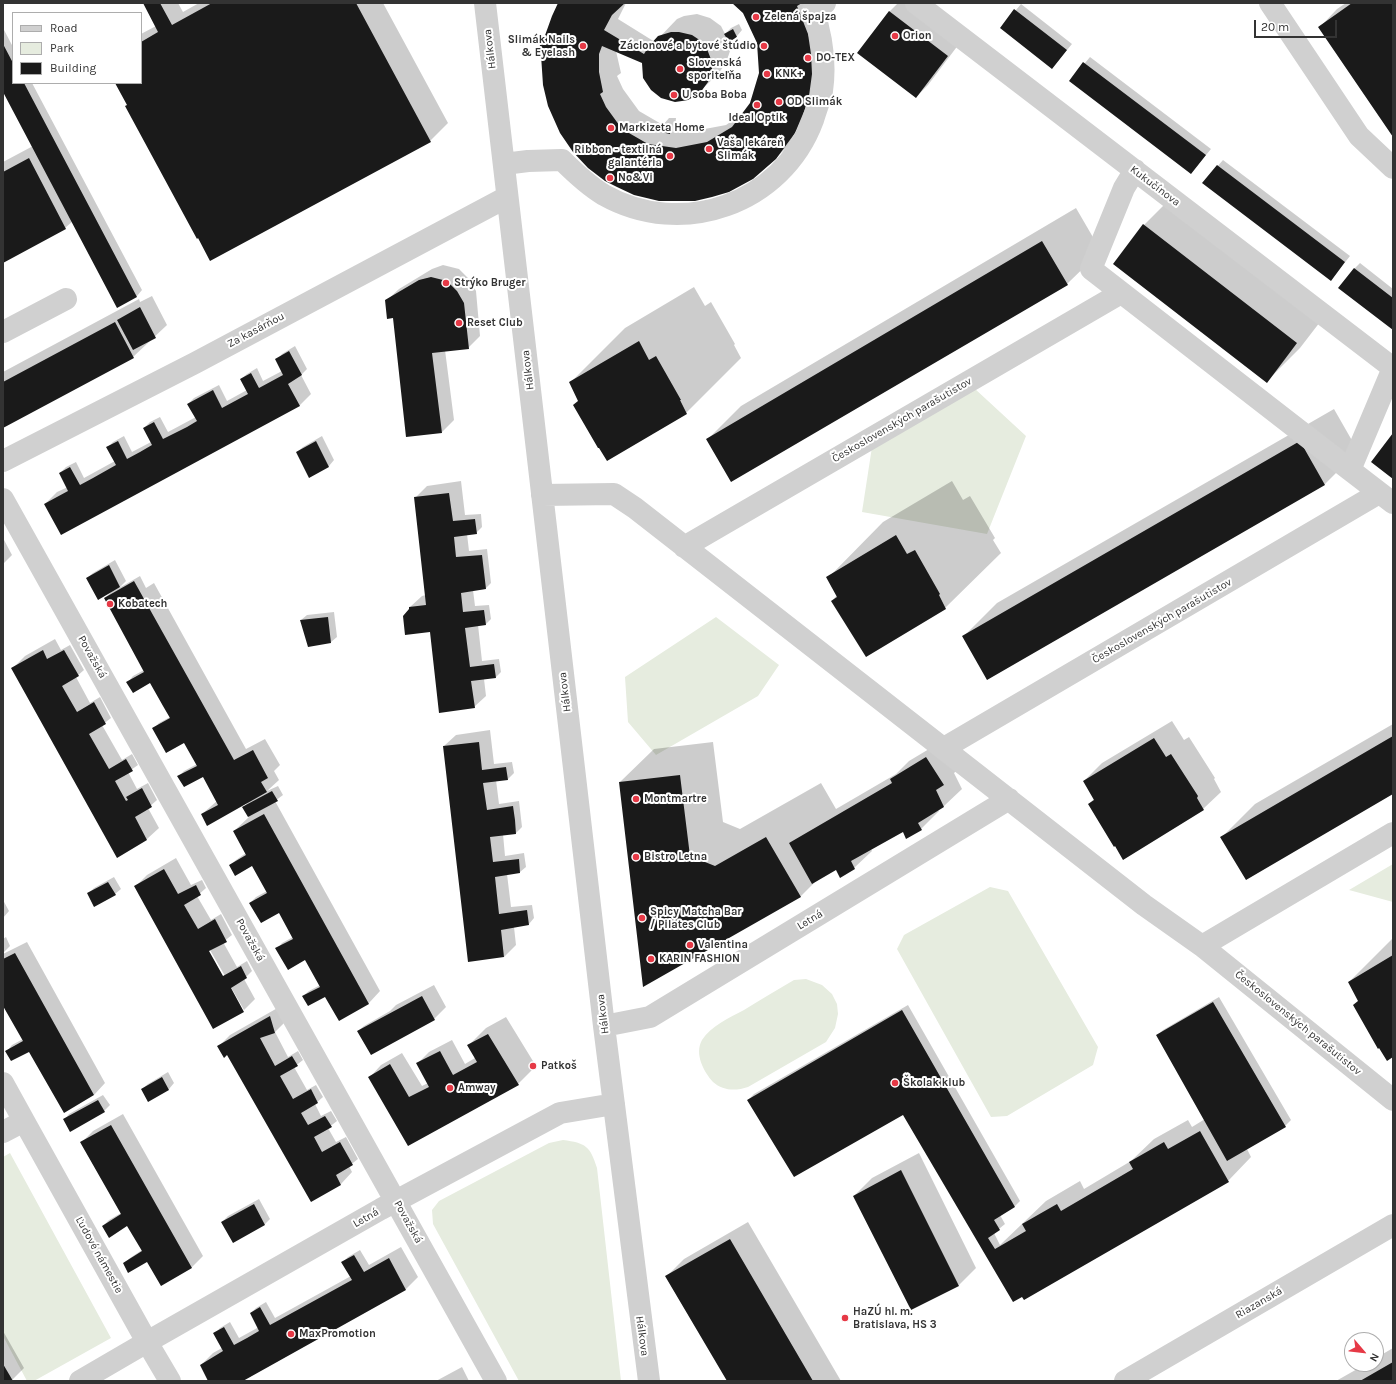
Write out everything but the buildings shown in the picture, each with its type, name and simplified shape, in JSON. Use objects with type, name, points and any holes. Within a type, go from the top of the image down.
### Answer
[{"type":"street","name":"Hálkova","points":[[485,3],[604,1026],[648,1381]]},
{"type":"street","points":[[504,164],[528,161],[562,160],[582,179],[604,195],[635,208],[661,213],[686,214],[711,211],[748,196],[767,184],[782,169],[798,150],[809,130],[822,91],[823,73],[821,42],[813,10],[825,3]]},
{"type":"street","name":"Kukučínova","points":[[916,3],[1393,368]]},
{"type":"street","points":[[1270,3],[1359,136],[1393,168]]},
{"type":"street","points":[[1135,170],[1124,188],[1091,269],[1381,494]]},
{"type":"street","name":"Za kasárňou","points":[[3,461],[195,363],[507,196]]},
{"type":"street","name":"Československých parašutistov","points":[[679,543],[1119,292]]},
{"type":"street","points":[[3,332],[66,298]]},
{"type":"street","points":[[1350,470],[1393,368]]},
{"type":"street","name":"Československých parašutistov","points":[[542,496],[614,494],[635,508],[1144,905],[1202,946],[1393,1100]]},
{"type":"street","name":"Československých parašutistov","points":[[944,748],[1381,494]]},
{"type":"street","name":"Považská","points":[[3,499],[496,1381]]},
{"type":"street","name":"Letná","points":[[604,1026],[650,1017],[1009,799]]},
{"type":"street","points":[[1202,946],[1393,833]]},
{"type":"street","name":"Ľudové námestie","points":[[3,1083],[170,1381]]},
{"type":"street","name":"Letná","points":[[147,1342],[396,1201],[560,1113],[614,1104]]},
{"type":"street","points":[[3,1132],[24,1121]]},
{"type":"street","name":"Riazanská","points":[[1125,1381],[1393,1225]]},
{"type":"street","points":[[80,1381],[147,1342]]},
{"type":"green space","points":[[974,388],[1026,436],[987,534],[862,512],[872,447]]},
{"type":"green space","points":[[716,617],[779,665],[758,696],[656,755],[628,722],[625,677]]},
{"type":"green space","points":[[1393,864],[1393,902],[1349,890]]},
{"type":"green space","points":[[990,887],[1008,891],[1098,1047],[1093,1065],[1007,1116],[991,1117],[897,949],[904,935]]},
{"type":"green space","points":[[806,979],[822,985],[832,994],[837,1004],[838,1014],[835,1028],[826,1042],[748,1087],[739,1089],[725,1089],[713,1082],[703,1068],[699,1051],[702,1040],[706,1035],[721,1023],[794,980]]},
{"type":"green space","points":[[563,1140],[582,1144],[586,1147],[592,1155],[597,1168],[621,1381],[519,1381],[433,1224],[432,1210],[439,1201],[549,1143]]},
{"type":"green space","points":[[10,1153],[111,1338],[34,1381],[27,1381],[3,1336],[3,1157]]},
{"type":"place","name":"Zelená špajza","points":[[756,17]]},
{"type":"place","name":"Orion","points":[[895,36]]},
{"type":"place","name":"Slimák Nails & Eyelash","points":[[583,46]]},
{"type":"place","name":"Záclonové a bytové štúdio","points":[[764,46]]},
{"type":"place","name":"DO-TEX","points":[[808,58]]},
{"type":"place","name":"Slovenská sporiteľňa","points":[[680,69]]},
{"type":"place","name":"KNK+","points":[[767,74]]},
{"type":"place","name":"U soba Boba","points":[[674,95]]},
{"type":"place","name":"OD Slimák","points":[[779,102]]},
{"type":"place","name":"Ideal Optik","points":[[757,105]]},
{"type":"place","name":"Markizeta Home","points":[[611,128]]},
{"type":"place","name":"Vaša lekáreň Slimák","points":[[709,149]]},
{"type":"place","name":"Ribbon - textilná galantéria","points":[[670,156]]},
{"type":"place","name":"No&Vi","points":[[610,178]]},
{"type":"place","name":"Strýko Bruger","points":[[446,283]]},
{"type":"place","name":"Reset Club","points":[[459,323]]},
{"type":"place","name":"Kobatech","points":[[110,604]]},
{"type":"place","name":"Montmartre","points":[[636,799]]},
{"type":"place","name":"Bistro Letna","points":[[636,857]]},
{"type":"place","name":"Spicy Matcha Bar / Pilates Club","points":[[642,918]]},
{"type":"place","name":"Valentina","points":[[690,945]]},
{"type":"place","name":"KARIN FASHION","points":[[651,959]]},
{"type":"place","name":"Patkoš","points":[[533,1066]]},
{"type":"place","name":"Školak klub","points":[[895,1083]]},
{"type":"place","name":"Amway","points":[[450,1088]]},
{"type":"place","name":"HaZÚ hl. m. Bratislava, HS 3","points":[[845,1318]]},
{"type":"place","name":"MaxPromotion","points":[[291,1334]]}]
